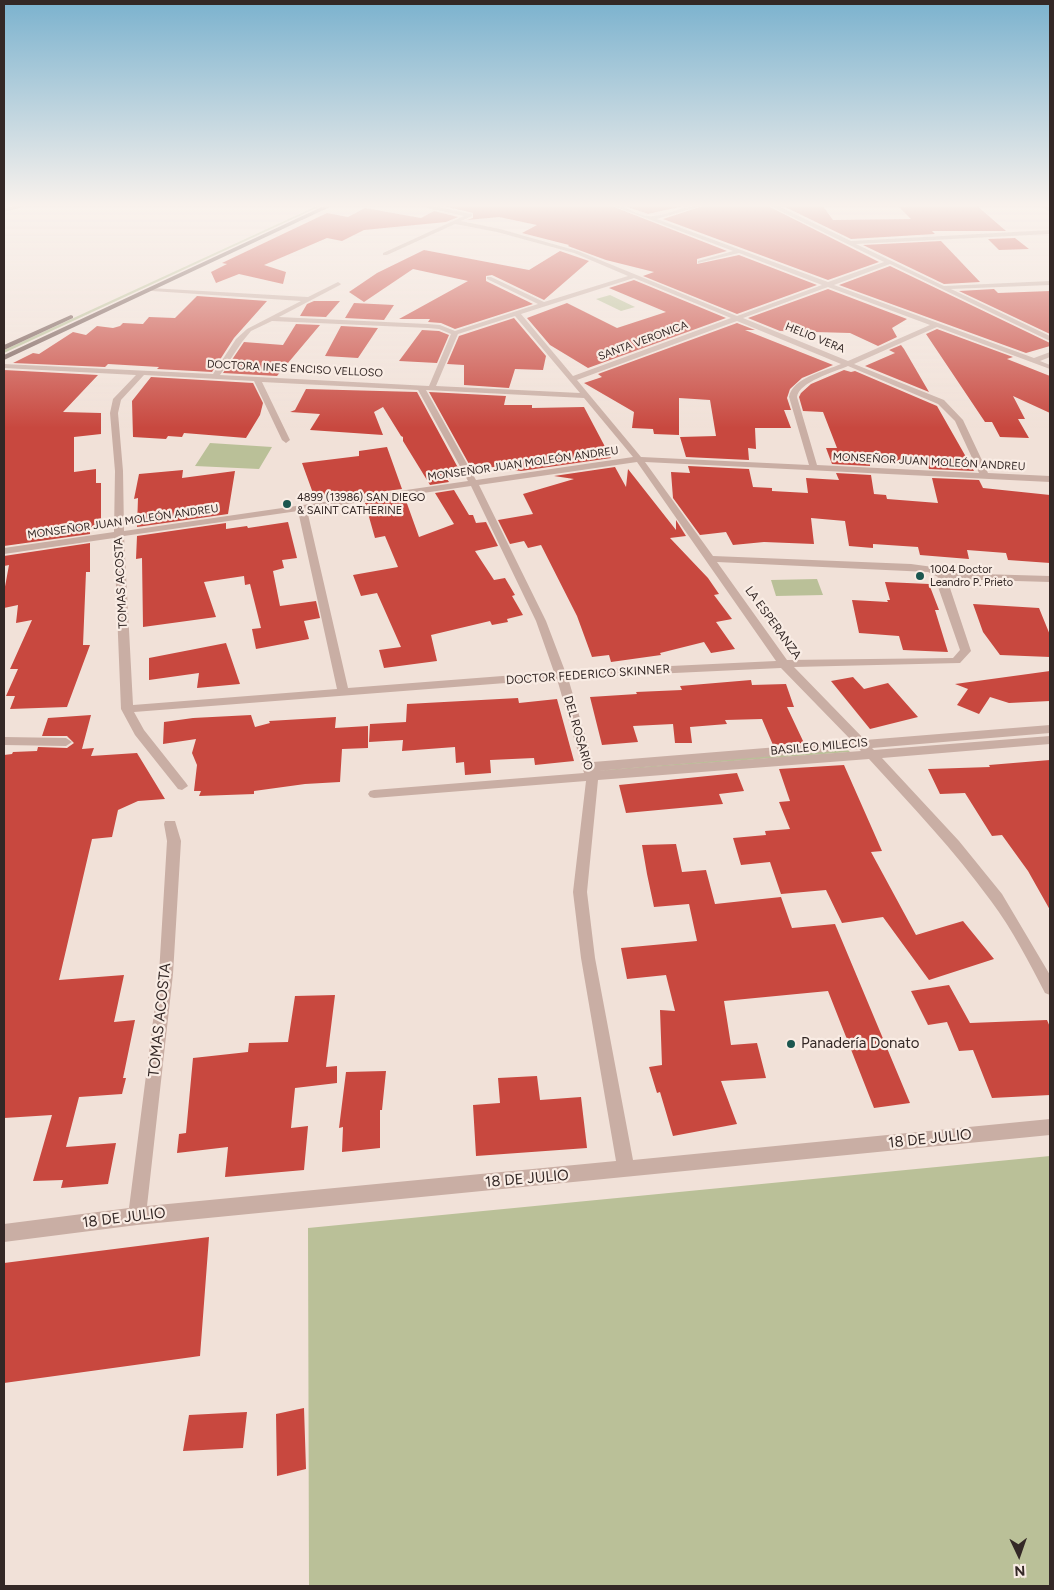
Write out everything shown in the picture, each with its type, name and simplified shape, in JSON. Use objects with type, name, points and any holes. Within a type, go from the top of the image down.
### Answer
[{"type":"main road","points":[[4,358],[173,279]]},
{"type":"main road","points":[[4,348],[74,316]]},
{"type":"street","points":[[491,279],[544,305]]},
{"type":"street","points":[[271,318],[428,326],[440,327],[455,333],[624,279]]},
{"type":"street","name":"HELIO VERA","points":[[642,279],[941,402],[959,420],[985,476]]},
{"type":"street","points":[[811,279],[1050,367]]},
{"type":"street","name":"SANTA VERONICA","points":[[572,379],[846,279]]},
{"type":"street","points":[[926,279],[1050,339]]},
{"type":"street","points":[[944,288],[1050,283]]},
{"type":"street","points":[[215,377],[243,336],[271,318],[338,284]]},
{"type":"street","points":[[152,289],[309,299]]},
{"type":"street","name":"LA ESPERANZA","points":[[517,314],[639,459],[784,664],[862,744],[954,844],[997,898],[1034,958],[1050,989]]},
{"type":"street","points":[[814,468],[793,397],[794,390],[801,384],[936,324]]},
{"type":"street","points":[[426,387],[455,333]]},
{"type":"street","points":[[1034,361],[1050,354]]},
{"type":"street","name":"DOCTORA INES ENCISO VELLOSO","points":[[4,366],[586,396]]},
{"type":"street","name":"TOMAS ACOSTA","points":[[142,374],[117,399],[114,413],[119,471],[119,534],[126,709],[139,732],[182,786]]},
{"type":"street","points":[[257,379],[286,440]]},
{"type":"street","name":"DEL ROSARIO","points":[[426,387],[517,569],[540,621],[561,675],[589,771],[592,783],[580,892],[588,958],[626,1169]]},
{"type":"street","name":"MONSEÑOR JUAN MOLEÓN ANDREU","points":[[4,551],[639,459],[1050,479]]},
{"type":"street","points":[[302,507],[344,693]]},
{"type":"street","points":[[710,559],[911,566],[930,569],[944,576],[1050,579]]},
{"type":"street","name":"DOCTOR FEDERICO SKINNER","points":[[126,709],[561,675],[784,664],[956,660],[966,651],[941,581],[944,576]]},
{"type":"street","name":"BASILEO MILECIS","points":[[374,794],[862,744],[1050,729]]},
{"type":"street","points":[[589,771],[871,755],[1050,740]]},
{"type":"street","points":[[4,741],[66,742]]},
{"type":"street","name":"TOMAS ACOSTA","points":[[137,1216],[166,974],[174,841],[170,824]]},
{"type":"street","name":"18 DE JULIO","points":[[4,1233],[137,1216],[1050,1127]]},
{"type":"green space","points":[[158,279],[163,279],[4,353],[4,350]]},
{"type":"green space","points":[[610,295],[635,307],[621,311],[596,299]]},
{"type":"green space","points":[[210,443],[272,447],[259,469],[195,466]]},
{"type":"green space","points":[[817,579],[823,595],[776,596],[771,580]]},
{"type":"green space","points":[[847,749],[850,752],[604,771],[605,770]]},
{"type":"green space","points":[[1050,1156],[1050,1586],[309,1586],[308,1228]]},
{"type":"building","points":[[214,279],[226,279],[216,283]]},
{"type":"building","points":[[262,279],[284,279],[283,284]]},
{"type":"building","points":[[368,279],[398,279],[364,302],[349,292]]},
{"type":"building","points":[[460,279],[486,279],[486,281],[533,304],[455,329],[441,323],[428,322],[430,319],[399,319],[468,281]]},
{"type":"building","points":[[501,279],[568,279],[544,300]]},
{"type":"building","points":[[651,279],[802,279],[817,285],[737,314]]},
{"type":"building","points":[[855,279],[917,279],[1050,343],[1050,346],[1026,353],[839,285]]},
{"type":"building","points":[[934,279],[977,279],[980,282],[944,284]]},
{"type":"building","points":[[634,280],[726,318],[588,368],[550,345],[527,318],[567,303],[617,328],[666,312],[609,288]]},
{"type":"building","points":[[828,289],[907,319],[892,328],[897,337],[878,346],[850,333],[780,331],[748,318]]},
{"type":"building","points":[[994,289],[998,293],[1050,291],[1050,334],[959,291]]},
{"type":"building","points":[[197,296],[267,301],[234,338],[212,372],[108,364],[105,367],[13,363],[33,353],[39,354],[73,332],[86,335],[97,326],[113,328],[123,323],[143,324],[149,317],[175,318]]},
{"type":"building","points":[[314,301],[340,301],[326,317],[300,316],[307,304]]},
{"type":"building","points":[[354,303],[394,305],[384,320],[345,318]]},
{"type":"building","points":[[514,318],[546,356],[543,370],[515,369],[509,388],[464,385],[464,365],[447,364],[459,336]]},
{"type":"building","points":[[737,323],[755,330],[745,330],[833,365],[802,378],[790,389],[787,398],[791,410],[784,410],[791,428],[755,428],[756,449],[748,448],[749,460],[686,457],[680,437],[716,436],[710,400],[679,398],[679,435],[654,434],[653,429],[632,428],[634,412],[584,383],[602,377],[598,374]]},
{"type":"building","points":[[296,324],[320,325],[277,376],[223,373],[244,342],[283,345]]},
{"type":"building","points":[[341,326],[378,328],[358,358],[325,356]]},
{"type":"building","points":[[937,329],[1013,357],[1007,359],[1050,376],[1050,413],[1013,396],[1025,419],[1018,419],[1029,438],[1000,437],[992,422],[985,422],[926,334]]},
{"type":"building","points":[[422,330],[439,331],[449,335],[437,363],[399,361]]},
{"type":"building","points":[[901,345],[929,392],[865,366],[895,353],[889,350]]},
{"type":"building","points":[[4,370],[98,375],[63,412],[101,413],[101,434],[74,437],[74,472],[96,469],[96,483],[101,483],[101,526],[90,528],[90,534],[4,546]]},
{"type":"building","points":[[844,370],[855,371],[937,406],[974,471],[929,469],[928,463],[870,463],[870,466],[832,464],[826,448],[837,448],[823,412],[803,411],[799,397],[811,384]]},
{"type":"building","points":[[151,377],[253,383],[263,403],[260,415],[246,438],[184,433],[182,437],[168,436],[166,439],[133,437],[132,401]]},
{"type":"building","points":[[306,389],[417,392],[463,477],[447,479],[449,482],[430,485],[403,441],[403,437],[383,407],[374,412],[383,435],[310,430],[320,414],[290,412],[295,410]]},
{"type":"building","points":[[429,392],[506,396],[504,405],[532,405],[532,408],[584,407],[611,458],[521,471],[469,464]]},
{"type":"building","points":[[387,447],[402,489],[363,494],[362,492],[314,496],[302,463],[359,456],[359,451]]},
{"type":"building","points":[[688,466],[749,469],[753,487],[772,488],[772,491],[808,493],[806,478],[839,480],[836,473],[871,475],[874,494],[886,495],[887,499],[938,503],[932,478],[979,480],[983,488],[1050,495],[1050,563],[1008,560],[1006,553],[967,550],[969,559],[920,555],[918,547],[873,544],[873,548],[849,546],[845,521],[811,518],[814,544],[764,542],[733,545],[726,532],[700,535],[673,498],[671,472],[690,473]]},
{"type":"building","points":[[615,467],[626,487],[628,469],[676,530],[676,520],[686,536],[670,538],[708,578],[719,594],[714,595],[732,619],[716,622],[735,649],[711,653],[704,642],[660,653],[661,655],[611,662],[609,655],[592,657],[577,616],[541,545],[528,548],[524,541],[510,544],[498,520],[533,514],[523,494],[574,479],[554,476]]},
{"type":"building","points":[[183,470],[182,478],[235,471],[228,514],[137,527],[138,498],[134,499],[139,474]]},
{"type":"building","points":[[454,490],[469,515],[473,515],[476,523],[486,522],[498,546],[475,551],[494,580],[505,578],[515,595],[512,596],[523,615],[507,619],[508,622],[492,625],[490,621],[431,635],[437,661],[384,668],[379,650],[401,647],[377,593],[361,596],[353,575],[398,567],[385,536],[375,538],[365,503],[405,498],[419,537],[454,524],[435,493]]},
{"type":"building","points":[[288,522],[297,558],[282,560],[284,568],[273,571],[280,606],[316,601],[320,618],[304,621],[309,639],[256,649],[252,629],[261,628],[250,584],[245,585],[244,576],[204,582],[216,617],[143,627],[142,558],[136,559],[137,536],[226,523],[226,529]]},
{"type":"building","points":[[90,543],[90,572],[86,572],[83,645],[90,645],[67,707],[10,709],[15,696],[6,696],[18,669],[10,669],[32,620],[16,623],[18,605],[4,608],[4,592],[9,565],[4,566],[4,556]]},
{"type":"building","points":[[885,582],[929,584],[939,610],[935,610],[948,652],[903,650],[899,636],[859,633],[852,600],[888,602],[887,600],[890,600]]},
{"type":"building","points":[[973,604],[1039,608],[1050,635],[1050,657],[1000,655],[983,632]]},
{"type":"building","points":[[226,643],[240,684],[197,688],[199,673],[149,680],[149,658]]},
{"type":"building","points":[[1050,671],[1050,701],[1009,703],[990,697],[979,714],[957,705],[968,689],[955,684]]},
{"type":"building","points":[[853,677],[864,689],[888,683],[918,717],[870,729],[831,681]]},
{"type":"building","points":[[751,680],[752,685],[786,684],[794,707],[787,707],[804,743],[773,745],[762,719],[725,720],[727,724],[690,727],[692,743],[675,743],[673,724],[633,726],[638,742],[602,745],[590,697],[682,690],[680,686]]},
{"type":"building","points":[[518,698],[519,703],[557,699],[574,761],[535,765],[534,758],[490,760],[491,773],[465,775],[464,762],[456,763],[455,747],[402,751],[403,740],[369,742],[370,724],[406,722],[407,704]]},
{"type":"building","points":[[91,715],[82,749],[94,748],[91,756],[137,753],[165,799],[138,801],[118,810],[112,837],[92,839],[59,980],[124,975],[114,1022],[135,1020],[123,1078],[126,1078],[122,1094],[79,1097],[66,1147],[116,1143],[108,1184],[61,1188],[63,1180],[33,1181],[52,1115],[4,1118],[4,755],[12,754],[13,752],[37,751],[38,747],[67,748],[74,743],[67,736],[42,736],[48,718]]},
{"type":"building","points":[[251,715],[255,727],[270,723],[269,721],[336,717],[335,728],[368,726],[368,748],[342,749],[340,782],[305,784],[254,791],[254,794],[199,796],[201,791],[194,791],[197,765],[192,753],[196,739],[163,744],[164,722],[193,718]]},
{"type":"building","points":[[1050,760],[1050,910],[1028,871],[1002,835],[992,836],[965,793],[940,794],[928,769],[990,767],[989,765]]},
{"type":"building","points":[[844,765],[882,851],[871,852],[916,935],[963,921],[994,959],[929,980],[883,917],[842,923],[826,890],[781,894],[770,862],[741,865],[733,838],[766,835],[765,831],[790,829],[779,802],[790,801],[779,769]]},
{"type":"building","points":[[737,773],[744,791],[719,794],[723,804],[626,813],[619,785]]},
{"type":"building","points":[[676,844],[682,872],[706,870],[715,904],[781,897],[792,928],[835,924],[910,1103],[874,1108],[828,991],[724,1001],[731,1045],[757,1043],[766,1078],[721,1081],[737,1124],[673,1136],[660,1092],[657,1093],[649,1067],[662,1065],[660,1010],[675,1011],[666,975],[627,979],[621,948],[697,941],[689,904],[654,907],[642,845]]},
{"type":"building","points":[[949,985],[970,1023],[1047,1020],[1050,1027],[1050,1095],[992,1098],[973,1050],[959,1051],[947,1022],[928,1025],[911,991]]},
{"type":"building","points":[[335,995],[326,1067],[337,1066],[337,1083],[295,1088],[291,1128],[308,1126],[304,1170],[225,1177],[228,1147],[177,1153],[179,1134],[186,1133],[193,1058],[248,1052],[249,1043],[288,1042],[295,996]]},
{"type":"building","points":[[386,1071],[382,1110],[380,1110],[380,1148],[342,1152],[343,1127],[339,1128],[346,1072]]},
{"type":"building","points":[[537,1076],[540,1100],[581,1097],[587,1148],[476,1156],[473,1105],[500,1103],[498,1078]]},
{"type":"building","points":[[209,1237],[200,1356],[4,1383],[4,1263]]},
{"type":"building","points":[[304,1408],[306,1469],[277,1476],[276,1414]]},
{"type":"building","points":[[247,1412],[243,1448],[183,1451],[189,1415]]},
{"type":"place","name":"4899 (13986) SAN DIEGO & SAINT CATHERINE","points":[[287,504]]},
{"type":"place","name":"1004 Doctor Leandro P. Prieto","points":[[920,576]]},
{"type":"place","name":"Panadería Donato","points":[[791,1044]]}]
